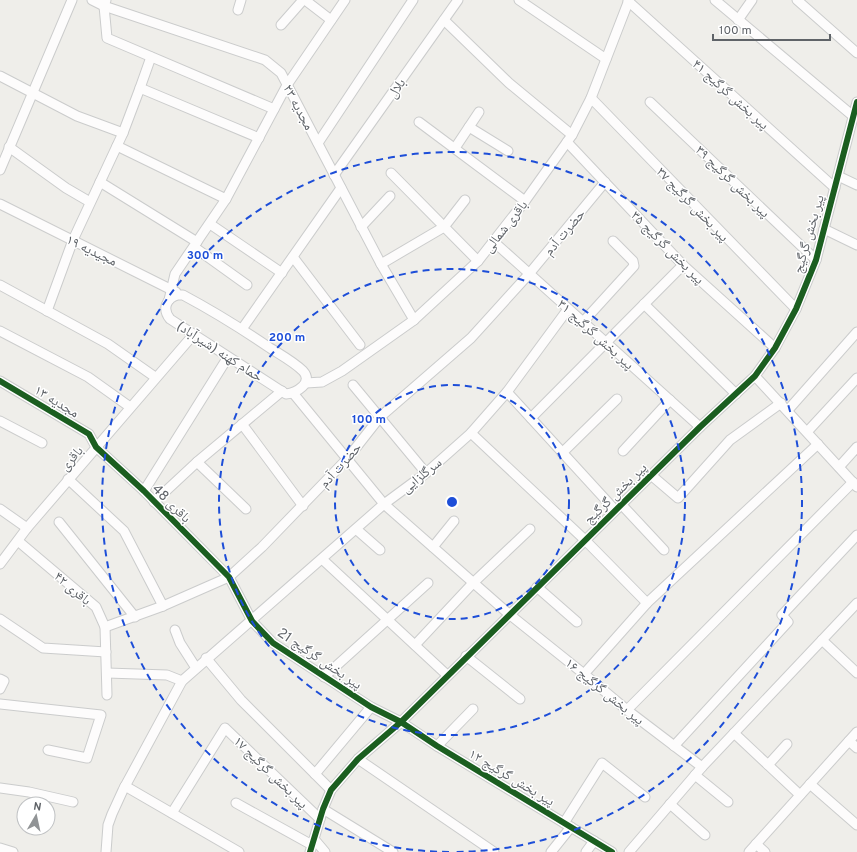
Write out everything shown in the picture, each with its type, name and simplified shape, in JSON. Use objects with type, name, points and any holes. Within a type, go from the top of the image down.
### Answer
[{"type":"street","points":[[0,170],[72,0]]},
{"type":"street","name":"مجدیه ۲۳","points":[[92,0],[105,3],[265,60],[281,74],[381,264],[414,320]]},
{"type":"street","points":[[238,10],[241,0]]},
{"type":"street","points":[[281,25],[304,0],[331,20]]},
{"type":"street","points":[[169,300],[175,274],[226,199],[287,85],[345,0]]},
{"type":"street","points":[[318,143],[413,0]]},
{"type":"street","name":"بلال","points":[[334,175],[458,0]]},
{"type":"street","points":[[520,0],[606,59]]},
{"type":"street","name":"باقری شمالی","points":[[306,383],[322,382],[342,371],[414,320],[478,261],[525,200],[569,138],[590,98],[629,0]]},
{"type":"street","name":"پیر بخش گرگیج ۴۱","points":[[629,0],[834,188]]},
{"type":"street","points":[[715,0],[852,116]]},
{"type":"street","points":[[738,20],[752,0]]},
{"type":"street","points":[[801,1],[857,53]]},
{"type":"street","points":[[105,3],[107,38],[274,109]]},
{"type":"street","name":"پیر بخش گرگیج ۳۵","points":[[444,20],[569,138],[605,182],[683,265],[775,348]]},
{"type":"street","points":[[47,311],[73,240],[123,133],[151,57]]},
{"type":"street","points":[[0,76],[77,116],[123,133]]},
{"type":"street","points":[[140,88],[259,138]]},
{"type":"street","name":"پیر بخش گرگیج ۳۷","points":[[590,98],[796,309]]},
{"type":"street","name":"پیر بخش گرگیج ۳۹","points":[[650,102],[816,260]]},
{"type":"street","name":"پیر بخش گرگیج","points":[[312,845],[323,809],[331,790],[358,759],[401,722],[618,507],[755,376],[775,348],[796,309],[816,260],[834,188],[854,127],[852,116],[857,102]]},
{"type":"street","points":[[455,148],[479,112]]},
{"type":"street","points":[[419,122],[525,200]]},
{"type":"street","points":[[469,127],[508,151]]},
{"type":"street","points":[[116,146],[226,199]]},
{"type":"street","points":[[9,147],[66,188],[90,202]]},
{"type":"street","points":[[391,172],[478,261]]},
{"type":"street","points":[[838,176],[857,185]]},
{"type":"street","points":[[100,182],[196,245],[247,285]]},
{"type":"street","name":"حضرت آدم","points":[[105,627],[163,606],[229,577],[303,506],[347,459],[380,418],[471,338],[529,274],[605,182]]},
{"type":"street","points":[[242,330],[341,188]]},
{"type":"street","points":[[361,227],[390,196]]},
{"type":"street","points":[[381,264],[444,227],[465,200]]},
{"type":"street","name":"مجیدیه ۱۹","points":[[0,204],[183,295]]},
{"type":"street","points":[[210,224],[282,273]]},
{"type":"street","points":[[824,229],[857,245]]},
{"type":"street","name":"پیر بخش گرگیج ۳۱","points":[[493,241],[700,427]]},
{"type":"street","points":[[583,322],[634,266],[633,261],[613,241]]},
{"type":"street","points":[[293,257],[360,345]]},
{"type":"street","points":[[531,418],[683,265]]},
{"type":"street","points":[[0,284],[108,344],[156,377]]},
{"type":"street","points":[[169,300],[178,295],[183,295]]},
{"type":"street","name":"حمام کهنه (شیرآباد)","points":[[183,295],[242,330],[304,372],[306,383]]},
{"type":"street","name":"حمام کهنه (شیرآباد)","points":[[169,300],[165,310],[170,319],[282,392],[286,394],[293,393]]},
{"type":"street","points":[[644,304],[736,394]]},
{"type":"street","name":"سرگلزایی","points":[[106,852],[108,825],[125,786],[182,681],[206,658],[252,621],[384,504],[426,473],[471,433],[506,392],[568,309]]},
{"type":"street","points":[[0,331],[88,377],[130,408]]},
{"type":"street","points":[[651,475],[678,498],[730,440],[785,406],[857,332]]},
{"type":"street","name":"باقری","points":[[0,564],[27,528],[68,479],[194,334]]},
{"type":"street","points":[[144,491],[228,357]]},
{"type":"street","points":[[627,710],[855,485],[785,406],[755,376]]},
{"type":"street","points":[[808,432],[857,378]]},
{"type":"street","name":"مجدیه ۱۳","points":[[0,381],[88,434],[96,447]]},
{"type":"street","points":[[293,393],[299,390],[306,383]]},
{"type":"street","points":[[353,385],[426,473]]},
{"type":"street","points":[[154,502],[197,462],[282,392]]},
{"type":"street","points":[[506,392],[562,453],[664,550]]},
{"type":"street","name":"پیر بخش گرگیج ۱۶","points":[[293,393],[384,504],[509,614],[627,710],[702,767]]},
{"type":"street","points":[[562,453],[617,399]]},
{"type":"street","points":[[623,451],[670,400]]},
{"type":"street","points":[[0,421],[42,443]]},
{"type":"street","points":[[242,424],[303,506]]},
{"type":"street","points":[[471,433],[585,540],[647,603]]},
{"type":"street","points":[[584,674],[647,603],[818,444]]},
{"type":"street","name":"باقری 48","points":[[96,447],[144,491],[229,577]]},
{"type":"street","points":[[839,467],[857,447]]},
{"type":"street","points":[[197,462],[246,509]]},
{"type":"street","points":[[68,479],[124,531],[163,606]]},
{"type":"street","points":[[0,509],[27,528]]},
{"type":"street","points":[[433,547],[454,521]]},
{"type":"street","points":[[59,522],[135,616]]},
{"type":"street","points":[[356,529],[380,550]]},
{"type":"street","points":[[415,645],[473,583],[530,529]]},
{"type":"street","points":[[674,746],[788,622],[782,615],[857,535]]},
{"type":"street","name":"باقری ۴۲","points":[[18,541],[96,607],[105,627],[107,695]]},
{"type":"street","points":[[322,559],[447,675]]},
{"type":"street","name":"پیر بخش گرگیج 21","points":[[229,577],[252,621],[273,642],[371,707],[401,722]]},
{"type":"street","points":[[324,677],[428,583]]},
{"type":"street","points":[[537,587],[577,622]]},
{"type":"street","points":[[629,852],[702,767],[857,603]]},
{"type":"street","points":[[0,619],[44,648],[106,652]]},
{"type":"street","points":[[175,630],[180,643],[196,668]]},
{"type":"street","points":[[822,640],[857,673]]},
{"type":"street","points":[[466,656],[520,700]]},
{"type":"street","points":[[206,658],[241,700],[331,790]]},
{"type":"street","points":[[107,673],[168,675],[182,681]]},
{"type":"street","points":[[0,679],[4,681],[0,689]]},
{"type":"street","points":[[0,704],[101,715],[87,758],[48,750]]},
{"type":"street","points":[[315,774],[371,707]]},
{"type":"street","points":[[437,746],[473,709]]},
{"type":"street","name":"پیر بخش گرگیج ۱۲","points":[[401,722],[437,746],[612,852]]},
{"type":"street","name":"پیر بخش گرگیج ۱۷","points":[[172,813],[225,728],[320,819]]},
{"type":"street","points":[[749,852],[857,732]]},
{"type":"street","points":[[734,733],[800,795]]},
{"type":"street","points":[[849,741],[857,748]]},
{"type":"street","points":[[768,765],[787,744]]},
{"type":"street","points":[[358,759],[494,852]]},
{"type":"street","points":[[551,852],[568,825],[602,763],[645,797]]},
{"type":"street","points":[[695,775],[728,802]]},
{"type":"street","points":[[810,784],[857,825]]},
{"type":"street","points":[[125,786],[239,852]]},
{"type":"street","points":[[0,788],[29,792],[73,802]]},
{"type":"street","points":[[236,803],[325,852]]},
{"type":"street","points":[[670,804],[705,835]]},
{"type":"street","points":[[323,809],[393,852]]},
{"type":"street","points":[[586,852],[594,841]]},
{"type":"street","points":[[756,844],[765,852]]},
{"type":"street","points":[[0,848],[13,852]]},
{"type":"cycle path","points":[[310,852],[323,809],[331,790],[358,759],[401,722],[700,427],[755,376],[775,348],[796,309],[816,260],[857,102]]},
{"type":"cycle path","points":[[0,381],[89,434],[96,447],[144,491],[229,577],[252,621],[273,643],[371,707],[401,722],[437,746],[612,852]]}]
